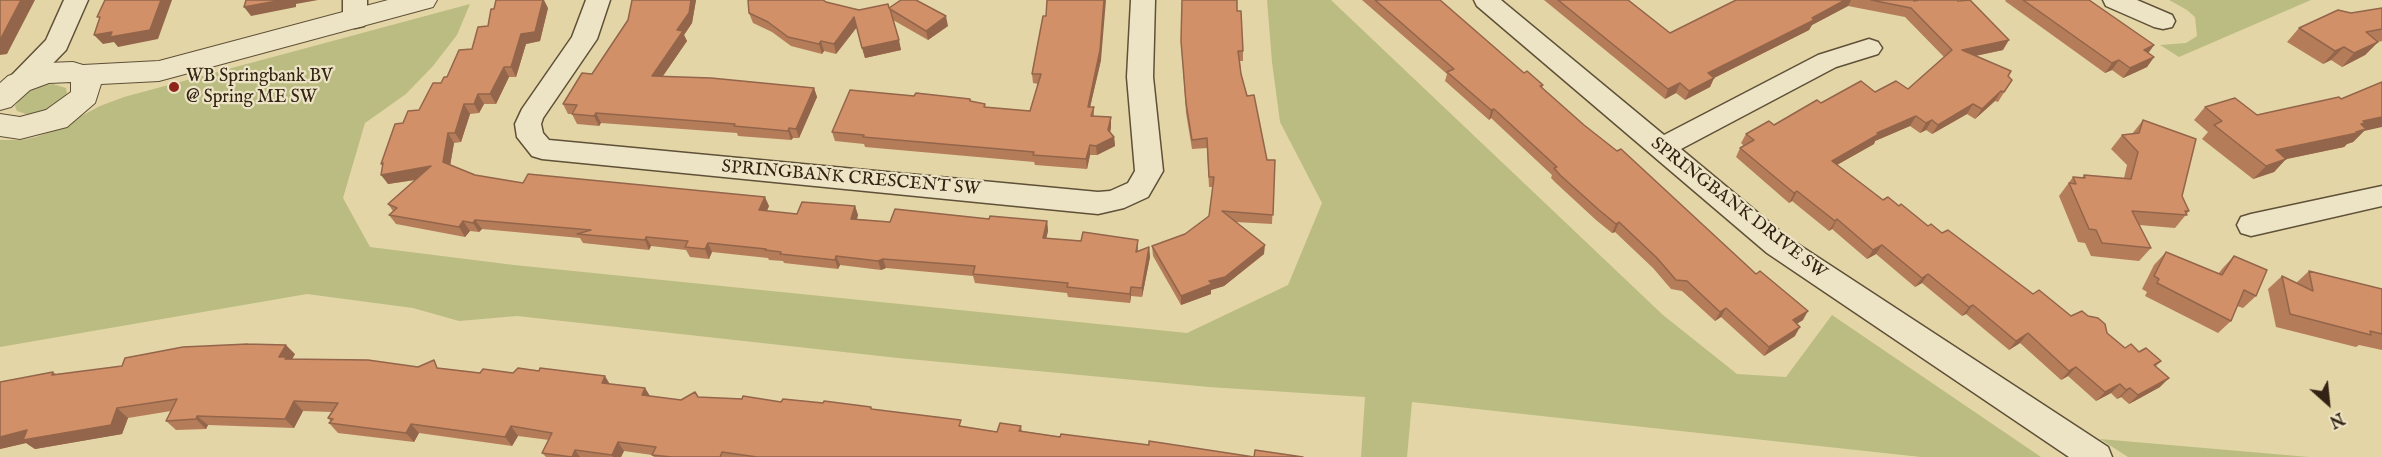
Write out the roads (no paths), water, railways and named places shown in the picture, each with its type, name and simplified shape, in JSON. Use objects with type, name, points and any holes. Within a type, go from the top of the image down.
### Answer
[{"type":"street","points":[[6,92],[57,44],[76,0]]},
{"type":"street","points":[[3,127],[44,124],[159,71],[355,10],[423,0]]},
{"type":"street","name":"SPRINGBANK CRESCENT SW","points":[[598,0],[584,39],[531,116],[528,124],[530,138],[542,149],[1098,203],[1114,201],[1138,190],[1149,171],[1140,77],[1143,0]]},
{"type":"street","name":"SPRINGBANK DRIVE SW","points":[[1486,0],[1769,239],[1813,271],[2097,457]]},
{"type":"street","points":[[2115,0],[2163,21]]},
{"type":"street","points":[[57,44],[63,59],[86,81],[87,88],[77,104],[67,112]]},
{"type":"street","points":[[1661,148],[1827,61],[1869,48]]},
{"type":"street","points":[[6,92],[47,73],[61,71],[79,74],[159,71]]},
{"type":"street","points":[[2251,225],[2382,196]]},
{"type":"place","name":"WB Springbank BV @ Spring ME SW","points":[[174,87]]}]
